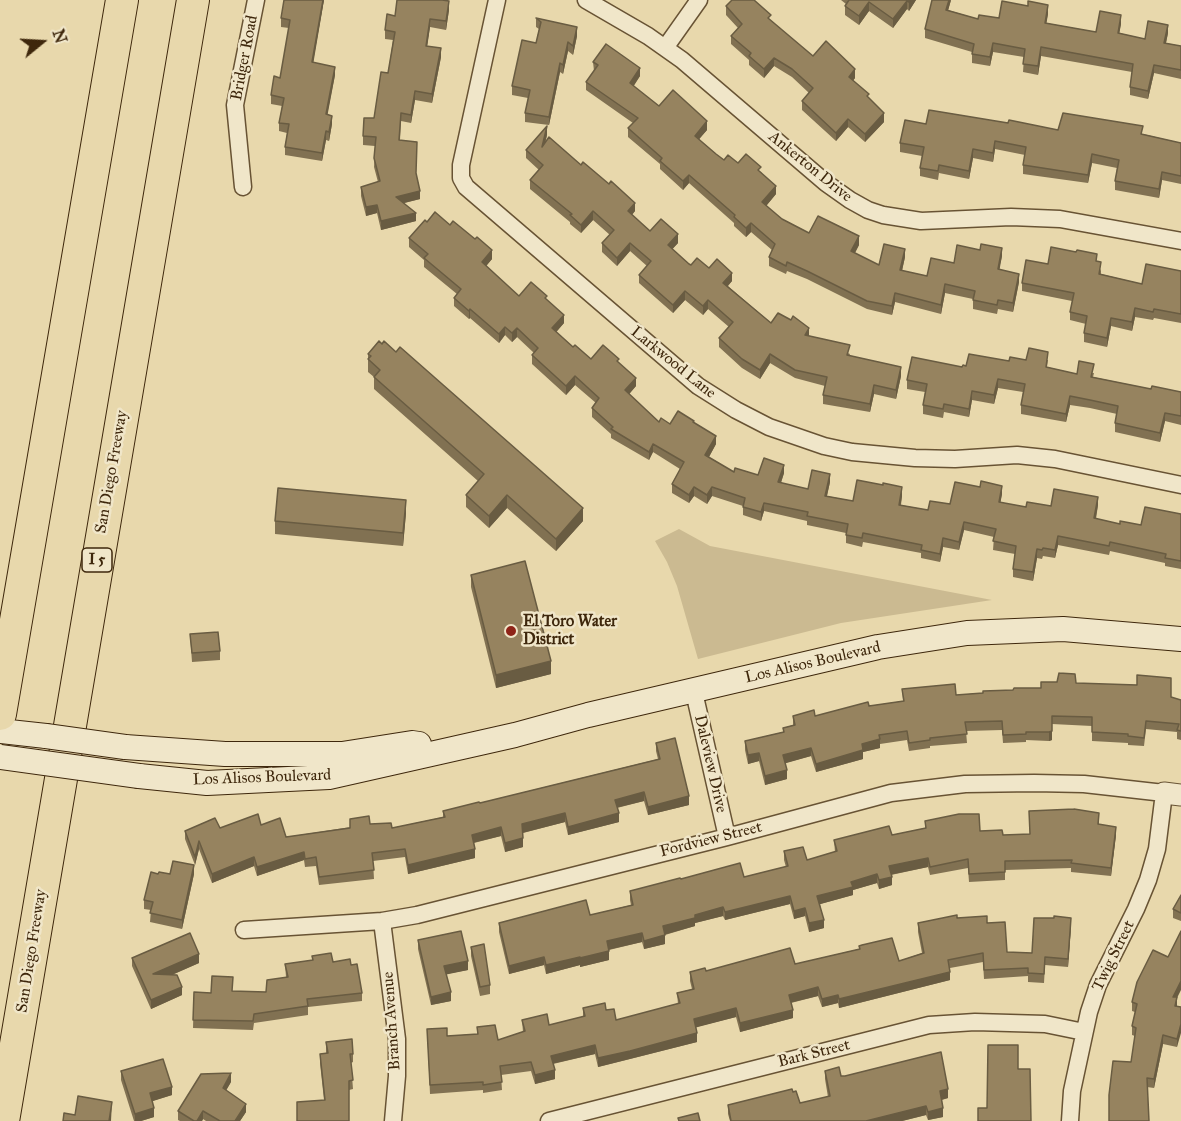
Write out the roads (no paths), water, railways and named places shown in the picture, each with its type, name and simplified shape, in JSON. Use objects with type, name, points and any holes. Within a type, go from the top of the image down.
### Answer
[{"type":"highway","points":[[0,714],[122,0]]},
{"type":"highway","name":"San Diego Freeway","points":[[3,1121],[193,0]]},
{"type":"main road","name":"Los Alisos Boulevard","points":[[0,757],[207,783],[329,777],[878,647],[967,633],[1063,629],[1181,639]]},
{"type":"main road","name":"Los Alisos Boulevard","points":[[0,731],[125,747],[225,754],[342,754],[412,743],[452,749]]},
{"type":"street","name":"Bridger Road","points":[[243,187],[235,105],[256,0]]},
{"type":"street","name":"Larkwood Lane","points":[[497,0],[461,165],[461,178],[466,187],[698,386],[769,427],[824,446],[852,452],[955,459],[1017,455],[1055,459],[1181,485]]},
{"type":"street","name":"Ankerton Drive","points":[[586,0],[665,48],[709,82],[826,183],[850,200],[882,215],[921,221],[1011,217],[1060,219],[1181,241]]},
{"type":"street","points":[[665,48],[699,0]]},
{"type":"street","name":"Daleview Drive","points":[[694,692],[727,837]]},
{"type":"street","name":"Fordview Street","points":[[244,930],[382,921],[417,915],[891,793],[965,784],[1084,784],[1172,794]]},
{"type":"street","name":"Twig Street","points":[[1070,1121],[1072,1091],[1084,1032],[1098,985],[1148,880],[1172,794]]},
{"type":"street","name":"Branch Avenue","points":[[382,921],[397,1039],[393,1121]]},
{"type":"street","name":"Bark Street","points":[[549,1121],[929,1025],[975,1022],[1045,1024],[1084,1032]]},
{"type":"place","name":"El Toro Water District","points":[[511,631]]}]
